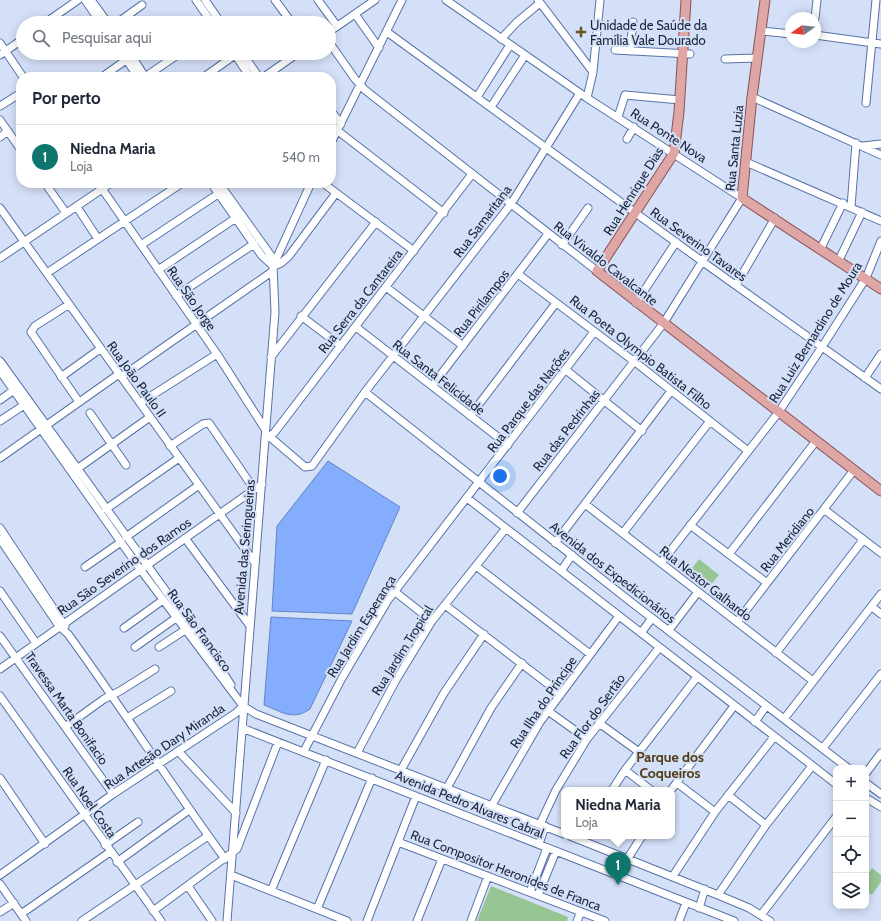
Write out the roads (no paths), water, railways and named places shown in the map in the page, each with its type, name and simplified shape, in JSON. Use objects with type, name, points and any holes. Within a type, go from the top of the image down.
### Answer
[{"type":"main road","name":"Rua Henrique Dias","points":[[597,271],[674,154],[686,53],[686,0]]},
{"type":"main road","name":"Rua Santa Luzia","points":[[742,198],[752,97],[765,0]]},
{"type":"main road","name":"Rua Ponte Nova","points":[[742,198],[821,248],[881,289]]},
{"type":"main road","name":"Rua Vivaldo Cavalcante","points":[[597,271],[636,303],[881,492]]},
{"type":"street","points":[[55,16],[78,0]]},
{"type":"street","points":[[85,0],[96,16]]},
{"type":"street","points":[[91,0],[103,16]]},
{"type":"street","points":[[196,0],[207,16]]},
{"type":"street","points":[[205,0],[216,16]]},
{"type":"street","points":[[275,0],[287,16]]},
{"type":"street","points":[[318,0],[330,16]]},
{"type":"street","points":[[337,26],[375,0]]},
{"type":"street","points":[[336,134],[388,32],[402,0]]},
{"type":"street","name":"Rua Ponte Nova","points":[[446,0],[587,98],[742,198]]},
{"type":"street","points":[[587,98],[593,72],[600,0]]},
{"type":"street","points":[[816,12],[817,0]]},
{"type":"street","points":[[866,103],[876,0]]},
{"type":"street","points":[[501,38],[539,1],[593,72]]},
{"type":"street","points":[[127,16],[142,5]]},
{"type":"street","points":[[355,14],[379,48]]},
{"type":"street","points":[[630,51],[633,22]]},
{"type":"street","points":[[761,31],[785,33]]},
{"type":"street","name":"Rua Severino Tavares","points":[[388,32],[635,213],[881,389]]},
{"type":"street","points":[[821,36],[881,44]]},
{"type":"street","points":[[0,43],[3,53],[19,72]]},
{"type":"street","points":[[3,53],[16,44]]},
{"type":"street","points":[[477,97],[510,45]]},
{"type":"street","points":[[615,50],[686,53]]},
{"type":"street","name":"Rua Vivaldo Cavalcante","points":[[336,52],[360,85],[597,271]]},
{"type":"street","points":[[491,107],[525,55]]},
{"type":"street","points":[[725,58],[757,58]]},
{"type":"street","points":[[108,72],[123,60]]},
{"type":"street","points":[[131,60],[136,72]]},
{"type":"street","points":[[133,60],[141,72]]},
{"type":"street","points":[[152,72],[170,60]]},
{"type":"street","points":[[211,72],[228,60]]},
{"type":"street","points":[[240,60],[247,72]]},
{"type":"street","points":[[243,60],[254,72]]},
{"type":"street","points":[[271,72],[288,60]]},
{"type":"street","name":"Rua Samaritana","points":[[267,438],[307,468],[312,466],[365,392],[425,317],[511,204],[580,93]]},
{"type":"street","points":[[0,106],[16,95]]},
{"type":"street","points":[[618,118],[625,95],[680,100]]},
{"type":"street","points":[[752,97],[881,155]]},
{"type":"street","points":[[0,120],[16,143]]},
{"type":"street","points":[[336,122],[339,128],[444,213]]},
{"type":"street","points":[[627,139],[634,127]]},
{"type":"street","points":[[0,137],[8,131]]},
{"type":"street","points":[[859,144],[881,144]]},
{"type":"street","points":[[851,207],[859,144]]},
{"type":"street","points":[[746,162],[843,203],[881,221]]},
{"type":"street","name":"Rua Serra da Cantareira","points":[[267,438],[356,327],[444,213],[472,174]]},
{"type":"street","points":[[48,188],[66,213]]},
{"type":"street","points":[[0,258],[77,207],[98,188]]},
{"type":"street","name":"Rua São Jorge","points":[[101,188],[216,354],[265,429]]},
{"type":"street","points":[[47,273],[172,188]]},
{"type":"street","points":[[214,188],[262,256],[275,266]]},
{"type":"street","points":[[222,188],[275,266]]},
{"type":"street","name":"Avenida das Seringueiras","points":[[227,921],[243,706],[267,438],[265,429],[273,329],[275,266],[309,188]]},
{"type":"street","points":[[330,188],[414,251]]},
{"type":"street","points":[[0,458],[79,402],[196,325],[289,256],[336,193]]},
{"type":"street","points":[[141,245],[218,194]]},
{"type":"street","name":"Rua Santa Luzia","points":[[663,324],[742,198]]},
{"type":"street","points":[[821,248],[843,203]]},
{"type":"street","points":[[77,207],[98,238]]},
{"type":"street","points":[[562,245],[588,208]]},
{"type":"street","points":[[839,260],[862,212]]},
{"type":"street","name":"Rua João Paulo II","points":[[1,213],[47,273],[68,305],[255,564]]},
{"type":"street","points":[[158,270],[236,218]]},
{"type":"street","points":[[736,285],[775,218]]},
{"type":"street","points":[[270,357],[376,222]]},
{"type":"street","name":"Rua Pirilampos","points":[[432,386],[548,234]]},
{"type":"street","name":"Rua Luiz Bernardino de Moura","points":[[661,563],[778,413],[866,278],[881,241]]},
{"type":"street","points":[[636,303],[676,242]]},
{"type":"street","points":[[176,296],[254,244]]},
{"type":"street","name":"Rua Poeta Olympio Batista Filho","points":[[518,274],[635,362],[748,450]]},
{"type":"street","points":[[386,287],[463,346]]},
{"type":"street","points":[[470,416],[556,303]]},
{"type":"street","points":[[68,305],[35,326],[31,332],[79,402]]},
{"type":"street","points":[[301,316],[341,346]]},
{"type":"street","name":"Rua das Pedrinhas","points":[[517,513],[663,324]]},
{"type":"street","name":"Rua Santa Felicidade","points":[[356,327],[508,445]]},
{"type":"street","points":[[273,329],[286,337]]},
{"type":"street","name":"Rua Parque das Nações","points":[[479,482],[594,332]]},
{"type":"street","points":[[61,376],[100,349]]},
{"type":"street","points":[[140,403],[216,354]]},
{"type":"street","points":[[865,378],[881,354]]},
{"type":"street","name":"Rua São Francisco","points":[[0,361],[123,540],[212,655],[243,706]]},
{"type":"street","points":[[566,370],[642,431]]},
{"type":"street","name":"Rua São Francisco","points":[[0,371],[3,380],[14,390],[24,405],[44,427],[77,469],[106,509],[123,540]]},
{"type":"street","points":[[0,400],[14,390]]},
{"type":"street","points":[[556,543],[671,391]]},
{"type":"street","name":"Avenida dos Expedicionários","points":[[365,392],[517,513],[844,765]]},
{"type":"street","points":[[0,421],[24,405]]},
{"type":"street","points":[[90,413],[126,465]]},
{"type":"street","points":[[77,469],[150,417]]},
{"type":"street","points":[[623,533],[710,421]]},
{"type":"street","points":[[170,446],[206,423],[210,423],[254,489]]},
{"type":"street","points":[[729,554],[816,441]]},
{"type":"street","points":[[106,509],[179,458]]},
{"type":"street","name":"Rua Meridiano","points":[[737,622],[825,510],[854,470]]},
{"type":"street","name":"Rua Jardim Esperança","points":[[304,751],[361,645],[394,591],[479,482]]},
{"type":"street","name":"Rua São Severino dos Ramos","points":[[0,669],[262,484]]},
{"type":"street","points":[[85,566],[199,485]]},
{"type":"street","points":[[467,498],[833,782]]},
{"type":"street","name":"Rua Nestor Galhardo","points":[[585,504],[813,681]]},
{"type":"street","points":[[825,510],[881,553]]},
{"type":"street","points":[[690,525],[767,583]]},
{"type":"street","points":[[0,528],[68,634],[128,718],[189,810],[225,859]]},
{"type":"street","name":"Rua Jardim Tropical","points":[[357,753],[396,680],[432,622],[506,528]]},
{"type":"street","points":[[185,538],[250,626]]},
{"type":"street","points":[[0,539],[62,624]]},
{"type":"street","points":[[776,653],[863,540]]},
{"type":"street","points":[[561,571],[572,555]]},
{"type":"street","points":[[476,566],[590,654]]},
{"type":"street","name":"Rua São Francisco","points":[[143,567],[163,600],[243,706]]},
{"type":"street","points":[[0,591],[36,643]]},
{"type":"street","points":[[394,591],[432,622]]},
{"type":"street","points":[[669,630],[698,592]]},
{"type":"street","points":[[784,719],[881,594]]},
{"type":"street","points":[[124,628],[163,600]]},
{"type":"street","points":[[444,605],[561,694]]},
{"type":"street","points":[[872,607],[881,614]]},
{"type":"street","name":"Rua Ilha do Príncipe","points":[[492,805],[527,743],[548,711],[618,616]]},
{"type":"street","points":[[135,647],[176,618]]},
{"type":"street","points":[[641,633],[652,618]]},
{"type":"street","points":[[159,647],[185,630]]},
{"type":"street","points":[[401,770],[444,693],[484,634]]},
{"type":"street","name":"Travessa Marta Bonifacio","points":[[0,636],[113,794]]},
{"type":"street","name":"Rua Flor do Sertão","points":[[539,844],[543,825],[556,790],[587,739],[659,648]]},
{"type":"street","points":[[447,788],[491,708],[522,663]]},
{"type":"street","points":[[65,727],[112,695],[155,669]]},
{"type":"street","points":[[823,748],[881,674]]},
{"type":"street","points":[[614,787],[625,770],[697,677]]},
{"type":"street","points":[[128,718],[171,691]]},
{"type":"street","name":"Rua Noel Costa","points":[[0,696],[117,862],[161,921]]},
{"type":"street","name":"Avenida Pedro Alvares Cabral","points":[[243,706],[256,714],[561,833]]},
{"type":"street","name":"Rua Artesão Dary Miranda","points":[[0,875],[113,794],[179,752],[236,713],[243,706]]},
{"type":"street","points":[[674,787],[734,706]]},
{"type":"street","points":[[755,722],[766,706]]},
{"type":"street","points":[[548,711],[587,739]]},
{"type":"street","points":[[599,723],[639,752]]},
{"type":"street","name":"Avenida Pedro Alvares Cabral","points":[[242,728],[304,751],[733,921]]},
{"type":"street","points":[[673,876],[715,812],[774,737]]},
{"type":"street","points":[[153,911],[233,853],[237,848],[244,835],[278,742]]},
{"type":"street","points":[[179,752],[236,813]]},
{"type":"street","points":[[869,769],[881,753]]},
{"type":"street","points":[[271,891],[326,760]]},
{"type":"street","points":[[718,895],[766,825],[812,766]]},
{"type":"street","points":[[625,770],[646,787]]},
{"type":"street","points":[[0,778],[45,844]]},
{"type":"street","points":[[317,909],[372,778]]},
{"type":"street","points":[[677,783],[715,812]]},
{"type":"street","points":[[869,785],[881,794]]},
{"type":"street","points":[[728,795],[766,825]]},
{"type":"street","points":[[367,921],[416,796]]},
{"type":"street","points":[[869,800],[881,807]]},
{"type":"street","points":[[117,862],[189,810]]},
{"type":"street","points":[[761,915],[833,821]]},
{"type":"street","points":[[105,845],[138,822]]},
{"type":"street","points":[[82,921],[208,836]]},
{"type":"street","points":[[585,839],[705,889],[761,915],[770,921]]},
{"type":"street","points":[[628,858],[640,839]]},
{"type":"street","name":"Rua Compositor Heronides de Franca","points":[[398,842],[605,921]]},
{"type":"street","points":[[530,892],[547,848]]},
{"type":"street","points":[[538,895],[556,851]]},
{"type":"street","points":[[21,914],[110,852]]},
{"type":"street","points":[[417,921],[442,858]]},
{"type":"street","points":[[231,875],[347,921]]},
{"type":"street","points":[[471,921],[488,876]]},
{"type":"street","points":[[0,884],[26,921]]},
{"type":"street","points":[[188,886],[212,921]]},
{"type":"street","points":[[699,908],[705,889]]},
{"type":"street","points":[[0,912],[14,903]]},
{"type":"street","points":[[679,921],[686,903]]},
{"type":"street","points":[[577,921],[581,912]]},
{"type":"water","points":[[328,461],[400,507],[352,614],[272,611],[277,526]]},
{"type":"water","points":[[271,617],[352,621],[310,709],[304,713],[293,715],[282,713],[264,705]]},
{"type":"place","name":"Unidade de Saúde da Família Vale Dourado","points":[[581,32]]},
{"type":"place","name":"Niedna Maria","points":[[618,885]]},
{"type":"district","name":"Parque dos Coqueiros","points":[[670,766]]}]
